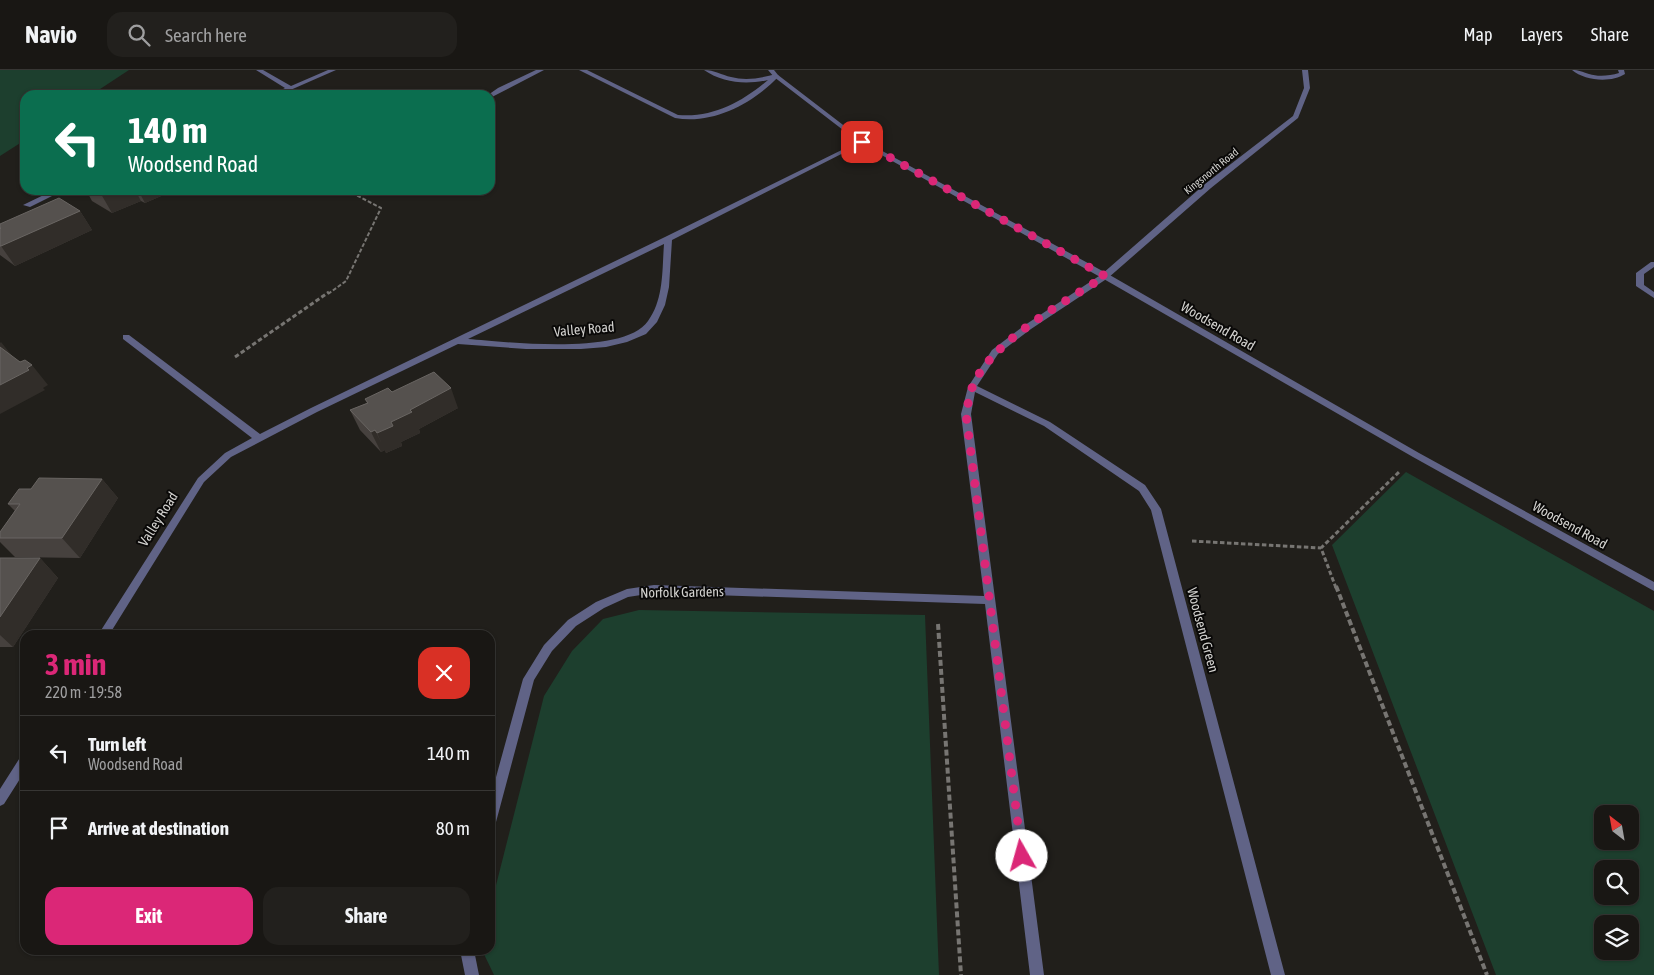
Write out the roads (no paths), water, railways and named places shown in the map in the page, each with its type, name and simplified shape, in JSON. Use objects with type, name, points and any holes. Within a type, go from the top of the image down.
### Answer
[{"type":"street","points":[[258,70],[290,88]]},
{"type":"street","points":[[285,90],[333,70]]},
{"type":"street","points":[[495,92],[541,70]]},
{"type":"street","points":[[582,70],[677,118],[692,120],[704,118],[754,95],[773,73]]},
{"type":"street","points":[[707,70],[736,82],[752,82],[773,73]]},
{"type":"street","name":"Kingsnorth Road","points":[[1105,276],[1208,186],[1296,117],[1307,88],[1305,70]]},
{"type":"street","points":[[1575,70],[1586,76],[1603,77],[1622,74],[1621,70]]},
{"type":"street","name":"Woodsend Road","points":[[773,73],[862,142],[1105,276],[1416,456],[1654,587]]},
{"type":"street","name":"Valley Road","points":[[106,630],[201,480],[228,455],[258,438],[668,239],[862,142]]},
{"type":"street","points":[[27,205],[49,195]]},
{"type":"street","name":"Valley Road","points":[[456,341],[550,347],[579,346],[618,342],[643,332],[656,316],[663,298],[668,239]]},
{"type":"street","points":[[1654,264],[1640,274],[1640,286],[1654,296]]},
{"type":"street","points":[[1037,975],[966,414],[972,387],[995,352],[1028,327],[1105,276]]},
{"type":"street","points":[[126,337],[258,438]]},
{"type":"street","name":"Woodsend Green","points":[[972,387],[1047,424],[1142,488],[1156,510],[1278,975]]},
{"type":"street","name":"Norfolk Gardens","points":[[495,804],[529,679],[548,648],[572,623],[600,605],[627,594],[654,589],[989,600]]},
{"type":"street","points":[[0,800],[20,768]]},
{"type":"street","points":[[468,955],[472,975]]}]
